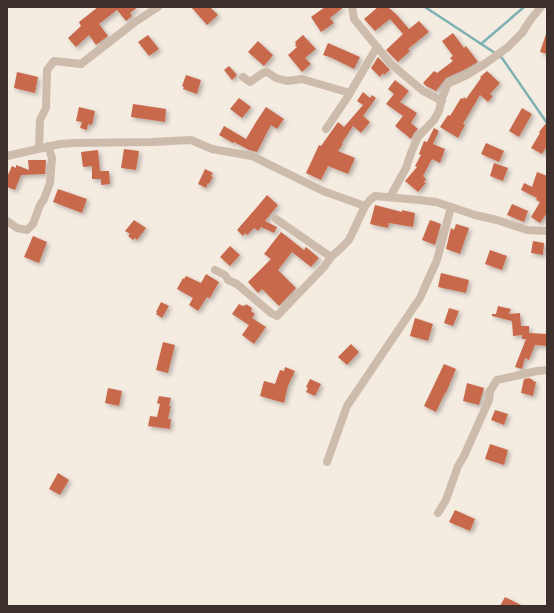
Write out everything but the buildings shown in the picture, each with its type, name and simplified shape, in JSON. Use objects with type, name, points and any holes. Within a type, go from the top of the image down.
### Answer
[{"type":"street","points":[[39,148],[40,120],[46,108],[47,70],[54,62],[81,64],[158,7]]},
{"type":"street","points":[[352,7],[354,19],[391,64],[423,91],[442,100]]},
{"type":"street","points":[[390,197],[406,168],[410,153],[418,137],[434,120],[439,111],[449,83],[467,75],[508,47],[522,33],[541,7]]},
{"type":"street","points":[[326,129],[350,93],[377,47]]},
{"type":"street","points":[[243,77],[250,82],[267,72],[276,78],[287,81],[302,79],[350,93]]},
{"type":"street","points":[[7,156],[60,144],[191,140],[212,149],[252,156],[323,191],[365,206]]},
{"type":"street","points":[[7,221],[17,228],[27,230],[33,224],[50,183],[52,158],[48,146]]},
{"type":"street","points":[[214,270],[225,275],[228,280],[236,284],[271,313],[277,316],[324,267],[331,257],[349,240],[365,206],[375,196],[436,202],[528,230],[547,231]]},
{"type":"street","points":[[327,462],[347,406],[420,298],[437,260],[451,207]]},
{"type":"street","points":[[276,219],[331,257]]},
{"type":"street","points":[[438,512],[446,500],[458,466],[490,400],[490,390],[497,380],[547,370]]},
{"type":"waterway","points":[[425,7],[495,53]]},
{"type":"waterway","points":[[481,44],[524,7]]},
{"type":"waterway","points":[[499,56],[502,58],[547,123]]}]
